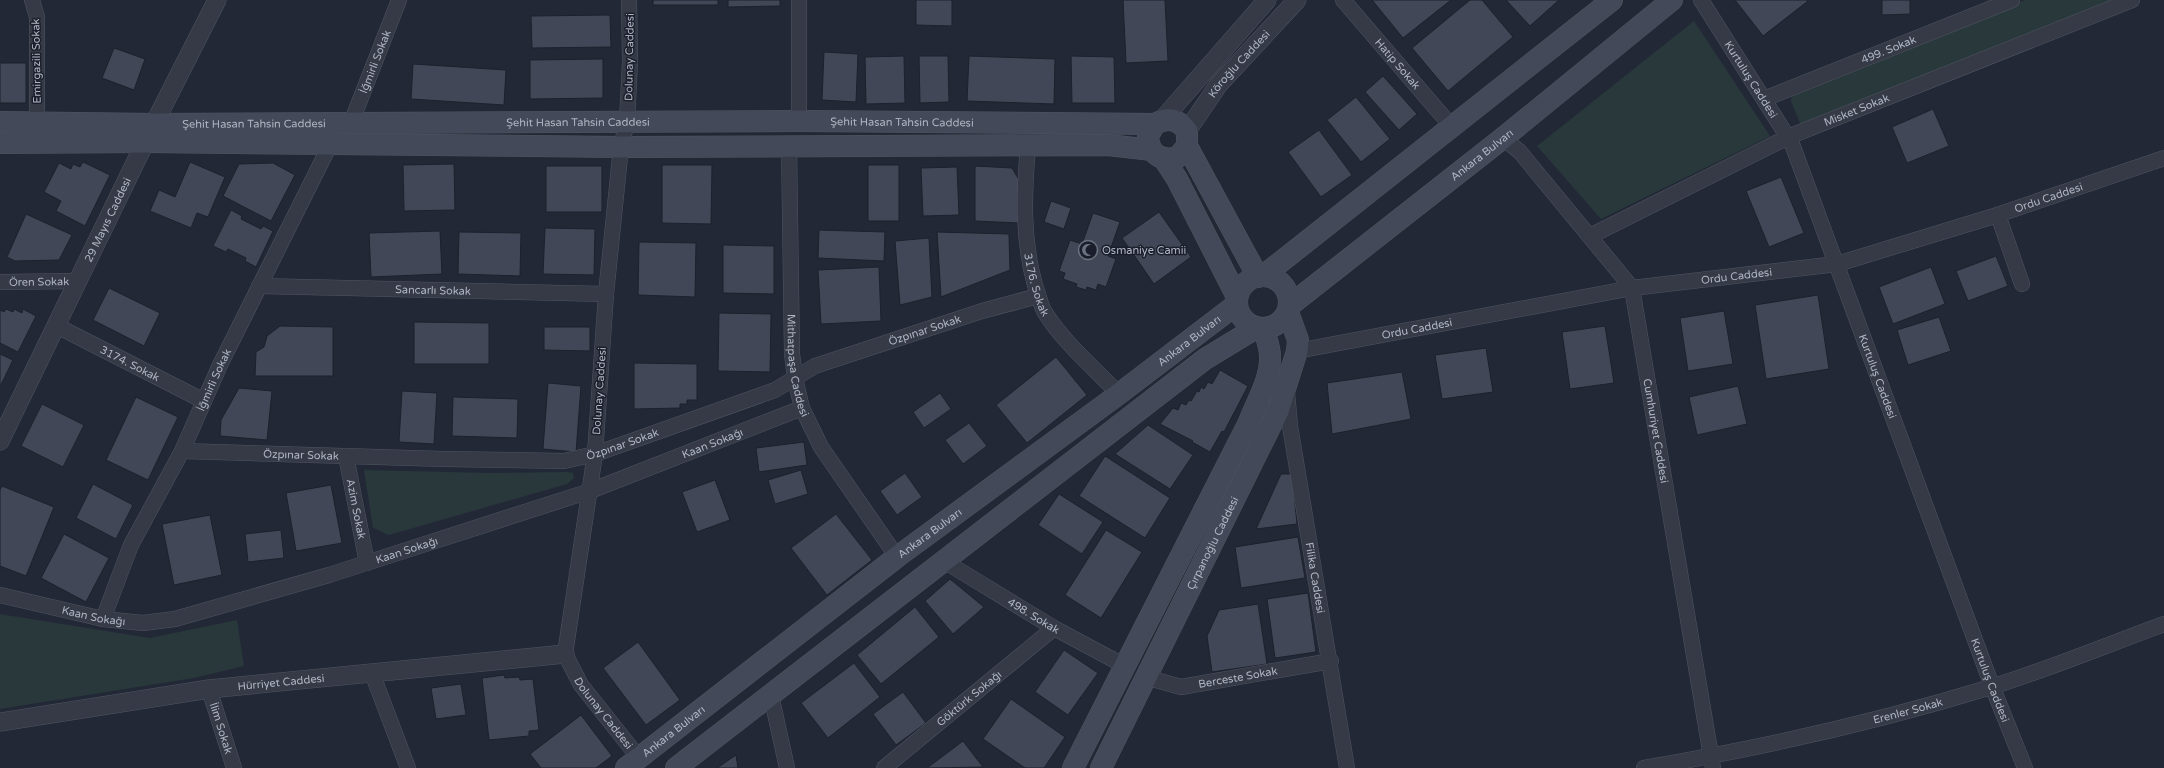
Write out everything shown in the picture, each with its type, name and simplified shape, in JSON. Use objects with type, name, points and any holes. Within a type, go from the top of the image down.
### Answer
[{"type":"main road","name":"Ankara Bulvarı","points":[[633,763],[897,557],[1120,394],[1237,301],[1243,285],[1260,276],[1452,127],[1612,0]]},
{"type":"main road","name":"Ankara Bulvarı","points":[[676,768],[1205,359],[1260,328],[1278,324],[1288,309],[1503,138],[1672,0]]},
{"type":"main road","name":"Şehit Hasan Tahsin Caddesi","points":[[0,143],[150,133],[351,123],[1176,121],[1260,276]]},
{"type":"main road","name":"Şehit Hasan Tahsin Caddesi","points":[[0,122],[37,122],[150,133],[330,143],[621,147],[1108,145],[1178,157],[1187,139]]},
{"type":"main road","points":[[1159,122],[1148,136],[1158,154],[1177,179],[1237,301],[1243,319],[1260,328]]},
{"type":"main road","points":[[1260,276],[1275,279],[1285,288],[1288,293],[1288,309]]},
{"type":"main road","name":"Çırpanoğlu Caddesi","points":[[1102,768],[1145,677],[1267,433],[1286,387],[1297,351],[1298,340],[1288,309]]},
{"type":"main road","name":"Çırpanoğlu Caddesi","points":[[1073,768],[1230,460],[1267,378],[1270,355],[1260,328]]},
{"type":"street","name":"Emirgazili Sokak","points":[[32,0],[36,17],[37,122]]},
{"type":"street","name":"29 Mayıs Caddesi","points":[[0,441],[150,133],[217,0]]},
{"type":"street","name":"İğmirli Sokak","points":[[351,123],[400,0]]},
{"type":"street","name":"Dolunay Caddesi","points":[[629,0],[630,62],[628,122],[621,147],[606,294],[595,454],[564,654],[580,685],[633,763]]},
{"type":"street","points":[[799,0],[799,121]]},
{"type":"street","name":"Köroğlu Caddesi","points":[[1159,122],[1267,0]]},
{"type":"street","name":"Köroğlu Caddesi","points":[[1187,139],[1219,84],[1297,0]]},
{"type":"street","name":"Hatip Sokak","points":[[1343,0],[1452,127]]},
{"type":"street","name":"Kurtuluş Caddesi","points":[[1701,0],[1792,144],[1992,686],[2025,768]]},
{"type":"street","name":"499. Sokak","points":[[1764,99],[2012,0]]},
{"type":"street","name":"Misket Sokak","points":[[1590,236],[1788,137],[2132,0]]},
{"type":"street","name":"Cumhuriyet Caddesi","points":[[1503,138],[1520,152],[1632,288],[1712,762]]},
{"type":"street","name":"İğmirli Sokak","points":[[103,619],[131,545],[182,451],[259,286],[330,143]]},
{"type":"street","name":"Mithatpaşa Caddesi","points":[[789,146],[792,354],[795,378],[802,408],[821,447],[897,557]]},
{"type":"street","name":"3176. Sokak","points":[[1028,146],[1024,188],[1026,229],[1031,271],[1038,296],[1044,310],[1058,330],[1120,394]]},
{"type":"street","name":"Ordu Caddesi","points":[[1297,351],[1632,288],[1837,264],[1998,215],[2164,158]]},
{"type":"street","points":[[1998,215],[2022,284]]},
{"type":"street","name":"Ören Sokak","points":[[0,282],[78,281]]},
{"type":"street","name":"Sancarlı Sokak","points":[[259,286],[606,294]]},
{"type":"street","name":"Özpınar Sokak","points":[[182,451],[564,460],[595,454],[774,390],[815,366],[982,311],[1038,296]]},
{"type":"street","name":"3174. Sokak","points":[[57,326],[204,402]]},
{"type":"street","name":"Filika Caddesi","points":[[1286,387],[1290,426],[1347,768]]},
{"type":"street","name":"Kaan Sokağı","points":[[0,595],[103,619],[143,623],[175,619],[367,563],[590,491],[802,408]]},
{"type":"street","name":"Azim Sokak","points":[[346,456],[367,563]]},
{"type":"street","name":"498. Sokak","points":[[944,561],[1054,628],[1125,666]]},
{"type":"street","name":"Erenler Sokak","points":[[1644,768],[1712,762],[1872,721],[1992,686],[2164,624]]},
{"type":"street","name":"Göktürk Sokağı","points":[[884,768],[1054,628]]},
{"type":"street","name":"Hürriyet Caddesi","points":[[0,722],[209,689],[564,654]]},
{"type":"street","name":"Berceste Sokak","points":[[1145,677],[1181,687],[1330,661]]},
{"type":"street","points":[[372,674],[408,768]]},
{"type":"street","name":"İlim Sokak","points":[[209,689],[234,768]]},
{"type":"street","points":[[771,695],[787,768]]},
{"type":"shaded area","points":[[2025,0],[2121,0],[1801,126],[1791,101],[1792,93]]},
{"type":"shaded area","points":[[1694,21],[1770,136],[1601,219],[1537,146]]},
{"type":"shaded area","points":[[364,470],[491,473],[567,472],[573,473],[574,478],[567,484],[389,535],[373,528]]},
{"type":"shaded area","points":[[0,614],[150,638],[237,620],[244,666],[194,678],[0,709]]},
{"type":"building","points":[[653,0],[718,0],[718,5],[653,5]]},
{"type":"building","points":[[728,0],[780,0],[780,6],[728,7]]},
{"type":"building","points":[[916,0],[952,0],[952,26],[916,25]]},
{"type":"building","points":[[1123,0],[1165,0],[1168,61],[1126,63]]},
{"type":"building","points":[[1372,0],[1451,0],[1403,38]]},
{"type":"building","points":[[1470,0],[1482,0],[1513,37],[1448,91],[1412,48]]},
{"type":"building","points":[[1506,0],[1559,0],[1530,26]]},
{"type":"building","points":[[1735,0],[1807,0],[1808,1],[1763,36]]},
{"type":"building","points":[[1882,0],[1910,0],[1910,14],[1882,15]]},
{"type":"building","points":[[610,15],[611,47],[532,48],[531,16]]},
{"type":"building","points":[[114,48],[145,59],[134,90],[102,78]]},
{"type":"building","points":[[824,52],[858,54],[856,102],[822,100]]},
{"type":"building","points":[[904,56],[905,103],[866,104],[865,57]]},
{"type":"building","points":[[919,56],[948,56],[949,102],[920,103]]},
{"type":"building","points":[[969,56],[1055,59],[1054,104],[967,101]]},
{"type":"building","points":[[1071,56],[1114,57],[1115,103],[1072,103]]},
{"type":"building","points":[[603,59],[603,98],[530,99],[530,60]]},
{"type":"building","points":[[0,63],[26,63],[26,103],[0,103]]},
{"type":"building","points":[[413,64],[506,70],[504,105],[411,99]]},
{"type":"building","points":[[1383,76],[1417,114],[1399,130],[1365,92]]},
{"type":"building","points":[[1356,97],[1390,139],[1361,162],[1327,120]]},
{"type":"building","points":[[1933,109],[1949,146],[1907,163],[1892,127]]},
{"type":"building","points":[[1319,130],[1352,175],[1321,197],[1288,152]]},
{"type":"building","points":[[83,162],[110,175],[85,226],[56,211],[61,201],[44,192],[59,163],[71,169],[73,164],[80,167]]},
{"type":"building","points":[[190,162],[225,177],[208,217],[197,213],[191,228],[150,211],[159,190],[175,197]]},
{"type":"building","points":[[273,163],[295,175],[271,221],[223,196],[239,164]]},
{"type":"building","points":[[454,164],[455,210],[404,211],[403,165]]},
{"type":"building","points":[[662,165],[712,165],[711,224],[662,223]]},
{"type":"building","points":[[868,165],[899,165],[899,221],[868,221]]},
{"type":"building","points":[[546,166],[602,166],[602,212],[546,212]]},
{"type":"building","points":[[975,166],[1012,168],[1019,180],[1020,223],[975,221]]},
{"type":"building","points":[[957,167],[959,215],[923,216],[921,168]]},
{"type":"building","points":[[1781,177],[1804,233],[1769,247],[1746,191]]},
{"type":"building","points":[[1051,201],[1071,208],[1064,229],[1044,222]]},
{"type":"building","points":[[231,210],[242,216],[241,219],[261,229],[263,226],[273,231],[256,267],[245,261],[246,258],[228,249],[226,252],[213,246]]},
{"type":"building","points":[[1159,212],[1191,257],[1154,284],[1122,238]]},
{"type":"building","name":"Osmaniye Camii","points":[[1093,213],[1120,222],[1108,256],[1116,259],[1106,287],[1098,284],[1096,290],[1087,287],[1086,290],[1076,287],[1077,284],[1063,279],[1065,273],[1059,271],[1070,240],[1082,244]]},
{"type":"building","points":[[26,214],[72,235],[59,260],[15,261],[7,257]]},
{"type":"building","points":[[545,228],[595,229],[594,275],[543,274]]},
{"type":"building","points":[[819,230],[885,232],[884,261],[818,258]]},
{"type":"building","points":[[440,231],[442,274],[371,277],[369,233]]},
{"type":"building","points":[[459,232],[521,233],[520,276],[458,274]]},
{"type":"building","points":[[937,232],[1009,234],[1010,270],[941,297]]},
{"type":"building","points":[[929,238],[932,297],[900,305],[895,241]]},
{"type":"building","points":[[639,242],[696,243],[695,297],[638,295]]},
{"type":"building","points":[[723,245],[774,246],[774,294],[723,293]]},
{"type":"building","points":[[1996,256],[2008,286],[1968,301],[1956,271]]},
{"type":"building","points":[[879,267],[881,321],[821,324],[818,270]]},
{"type":"building","points":[[1931,267],[1945,304],[1893,324],[1879,287]]},
{"type":"building","points":[[109,288],[160,313],[144,346],[93,320]]},
{"type":"building","points":[[1818,295],[1829,369],[1766,379],[1755,305]]},
{"type":"building","points":[[6,309],[13,312],[14,309],[22,313],[23,309],[36,316],[18,352],[0,343],[0,310],[4,312]]},
{"type":"building","points":[[1724,311],[1733,364],[1688,371],[1680,318]]},
{"type":"building","points":[[719,313],[771,314],[770,372],[718,371]]},
{"type":"building","points":[[1939,317],[1951,351],[1908,365],[1897,330]]},
{"type":"building","points":[[414,322],[489,323],[489,364],[414,364]]},
{"type":"building","points":[[280,326],[333,327],[333,376],[255,376],[256,352],[264,347],[267,336]]},
{"type":"building","points":[[1605,326],[1614,383],[1570,389],[1562,332]]},
{"type":"building","points":[[544,327],[590,327],[590,351],[544,350]]},
{"type":"building","points":[[1486,348],[1493,392],[1442,399],[1435,355]]},
{"type":"building","points":[[0,354],[13,360],[0,387]]},
{"type":"building","points":[[1056,357],[1087,395],[1027,443],[996,405]]},
{"type":"building","points":[[634,363],[697,364],[697,400],[687,400],[687,404],[680,404],[680,408],[634,409]]},
{"type":"building","points":[[1220,370],[1248,386],[1224,432],[1222,431],[1210,452],[1192,442],[1193,441],[1160,424],[1173,408],[1178,410],[1181,403],[1186,405],[1189,400],[1191,401],[1197,391],[1199,392],[1201,387],[1204,389],[1208,382],[1212,384]]},
{"type":"building","points":[[1402,372],[1411,419],[1332,434],[1327,383]]},
{"type":"building","points":[[548,383],[581,386],[576,452],[543,449]]},
{"type":"building","points":[[1738,386],[1747,424],[1697,435],[1689,397]]},
{"type":"building","points":[[239,388],[272,391],[267,440],[220,436],[221,420]]},
{"type":"building","points":[[402,391],[437,393],[434,444],[399,442]]},
{"type":"building","points":[[940,393],[951,409],[924,428],[913,412]]},
{"type":"building","points":[[136,397],[178,417],[148,480],[106,460]]},
{"type":"building","points":[[453,397],[518,399],[517,438],[452,436]]},
{"type":"building","points":[[42,404],[84,425],[63,467],[21,446]]},
{"type":"building","points":[[969,423],[987,446],[963,464],[945,440]]},
{"type":"building","points":[[1148,425],[1193,455],[1170,489],[1115,454]]},
{"type":"building","points":[[804,442],[807,465],[759,472],[756,448]]},
{"type":"building","points":[[1105,456],[1170,498],[1145,538],[1079,496]]},
{"type":"building","points":[[801,470],[808,494],[775,504],[768,480]]},
{"type":"building","points":[[905,473],[922,497],[897,515],[880,491]]},
{"type":"building","points":[[1281,474],[1292,474],[1297,524],[1256,529]]},
{"type":"building","points":[[715,480],[730,520],[697,532],[682,492]]},
{"type":"building","points":[[93,484],[133,505],[116,539],[76,518]]},
{"type":"building","points":[[331,485],[342,543],[296,551],[286,493]]},
{"type":"building","points":[[2,486],[54,507],[26,576],[0,566],[0,490]]},
{"type":"building","points":[[1059,494],[1103,522],[1082,554],[1038,525]]},
{"type":"building","points":[[836,514],[872,560],[827,595],[791,548]]},
{"type":"building","points":[[210,515],[222,575],[174,585],[162,524]]},
{"type":"building","points":[[281,530],[284,558],[248,562],[245,534]]},
{"type":"building","points":[[1106,530],[1142,552],[1101,618],[1065,595]]},
{"type":"building","points":[[64,534],[109,558],[86,602],[41,578]]},
{"type":"building","points":[[1298,537],[1305,578],[1241,588],[1235,547]]},
{"type":"building","points":[[950,579],[984,607],[953,634],[925,601]]},
{"type":"building","points":[[1308,593],[1316,652],[1275,658],[1267,599]]},
{"type":"building","points":[[1258,604],[1267,664],[1212,672],[1207,636],[1219,610]]},
{"type":"building","points":[[915,607],[939,637],[881,684],[857,655]]},
{"type":"building","points":[[638,642],[680,700],[646,725],[603,668]]},
{"type":"building","points":[[1064,650],[1098,673],[1068,715],[1035,692]]},
{"type":"building","points":[[854,663],[880,697],[828,738],[801,703]]},
{"type":"building","points":[[504,675],[505,678],[519,677],[520,680],[533,679],[539,730],[529,731],[529,736],[489,740],[482,678]]},
{"type":"building","points":[[461,684],[466,715],[436,719],[431,688]]},
{"type":"building","points":[[903,692],[926,723],[896,745],[873,714]]},
{"type":"building","points":[[1011,699],[1065,737],[1044,768],[1025,768],[983,739]]},
{"type":"building","points":[[581,715],[612,756],[596,768],[541,768],[530,754]]},
{"type":"building","points":[[963,741],[983,767],[927,768]]},
{"type":"building","points":[[736,755],[738,768],[717,768]]},
{"type":"place","name":"Osmaniye Camii","points":[[1088,250]]}]
